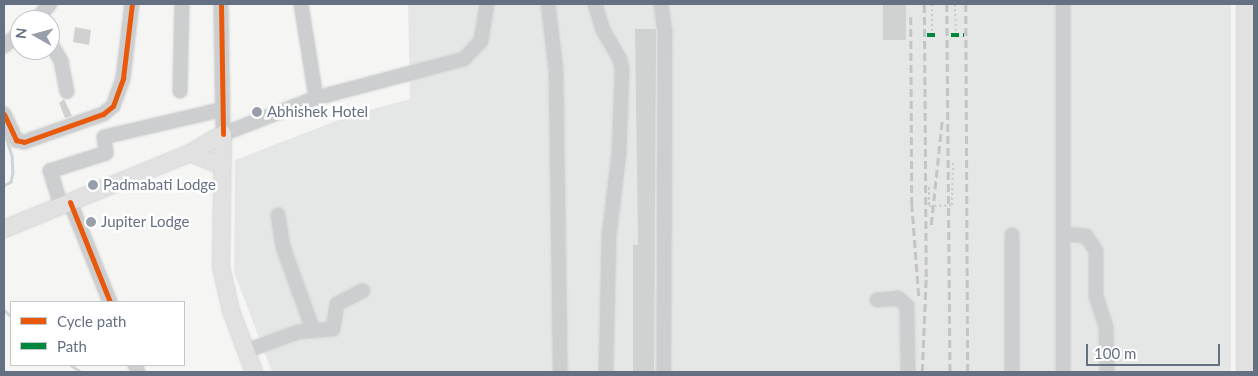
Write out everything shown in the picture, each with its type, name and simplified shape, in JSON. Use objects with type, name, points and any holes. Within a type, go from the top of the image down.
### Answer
[{"type":"main road","points":[[1245,4],[1250,117],[1250,217],[1245,372]]},
{"type":"main road","points":[[211,134],[216,163]]},
{"type":"main road","points":[[211,134],[220,181]]},
{"type":"main road","points":[[211,134],[220,181],[223,280],[254,372]]},
{"type":"main road","points":[[4,229],[66,204],[211,134]]},
{"type":"street","points":[[4,114],[16,140],[24,142],[103,114],[113,106],[123,78],[132,4]]},
{"type":"street","points":[[180,91],[182,4]]},
{"type":"street","points":[[211,134],[224,89],[221,80],[222,4]]},
{"type":"street","points":[[301,4],[316,98]]},
{"type":"street","points":[[110,301],[50,171],[106,153],[104,138],[211,134],[316,98],[464,59],[480,41],[487,4]]},
{"type":"street","points":[[548,4],[556,70],[560,372]]},
{"type":"street","points":[[595,4],[603,30],[620,60],[622,69],[619,153],[609,236],[606,372]]},
{"type":"street","points":[[661,4],[665,31],[664,372]]},
{"type":"street","points":[[1063,4],[1063,372]]},
{"type":"street","points":[[60,59],[67,91]]},
{"type":"street","points":[[211,134],[216,90],[221,80]]},
{"type":"street","points":[[278,215],[283,247],[314,330]]},
{"type":"street","points":[[1064,234],[1086,236],[1096,251],[1096,296],[1106,327],[1107,372]]},
{"type":"street","points":[[1012,235],[1012,372]]},
{"type":"street","points":[[246,351],[314,330],[333,329],[337,304],[363,291]]},
{"type":"street","points":[[877,300],[898,298],[908,306],[908,372]]},
{"type":"path","points":[[932,4],[932,35]]},
{"type":"path","points":[[956,4],[956,35]]},
{"type":"path","points":[[929,187],[929,206],[952,205],[953,160]]},
{"type":"shaded area","points":[[408,4],[1231,4],[1231,372],[272,372],[234,272],[235,160],[354,114],[410,99]]},
{"type":"building","points":[[883,4],[906,4],[906,40],[883,40]]},
{"type":"building","points":[[75,27],[91,30],[89,45],[73,42]]},
{"type":"building","points":[[635,29],[656,29],[654,372],[633,372],[633,245],[638,245]]},
{"type":"building","points":[[64,99],[72,116],[65,118],[59,103]]},
{"type":"waterway","points":[[4,131],[12,155],[13,172],[11,182],[4,186]]},
{"type":"waterway","points":[[4,310],[10,315]]},
{"type":"waterway","points":[[72,366],[81,372]]},
{"type":"railway","points":[[922,372],[926,277],[924,4]]},
{"type":"railway","points":[[947,4],[950,372]]},
{"type":"railway","points":[[966,4],[968,372]]},
{"type":"railway","points":[[911,17],[912,204],[919,297]]},
{"type":"railway","points":[[931,225],[942,121]]},
{"type":"marked path","points":[[927,35],[938,35]]},
{"type":"marked path","points":[[951,35],[964,35]]},
{"type":"cycle path","points":[[4,114],[16,140],[24,142],[103,114],[113,106],[123,78],[132,4]]},
{"type":"cycle path","points":[[221,4],[223,134]]},
{"type":"cycle path","points":[[70,202],[110,301]]},
{"type":"place","name":"Abhishek Hotel","points":[[257,112]]},
{"type":"place","name":"Padmabati Lodge","points":[[93,185]]},
{"type":"place","name":"Jupiter Lodge","points":[[91,222]]}]
